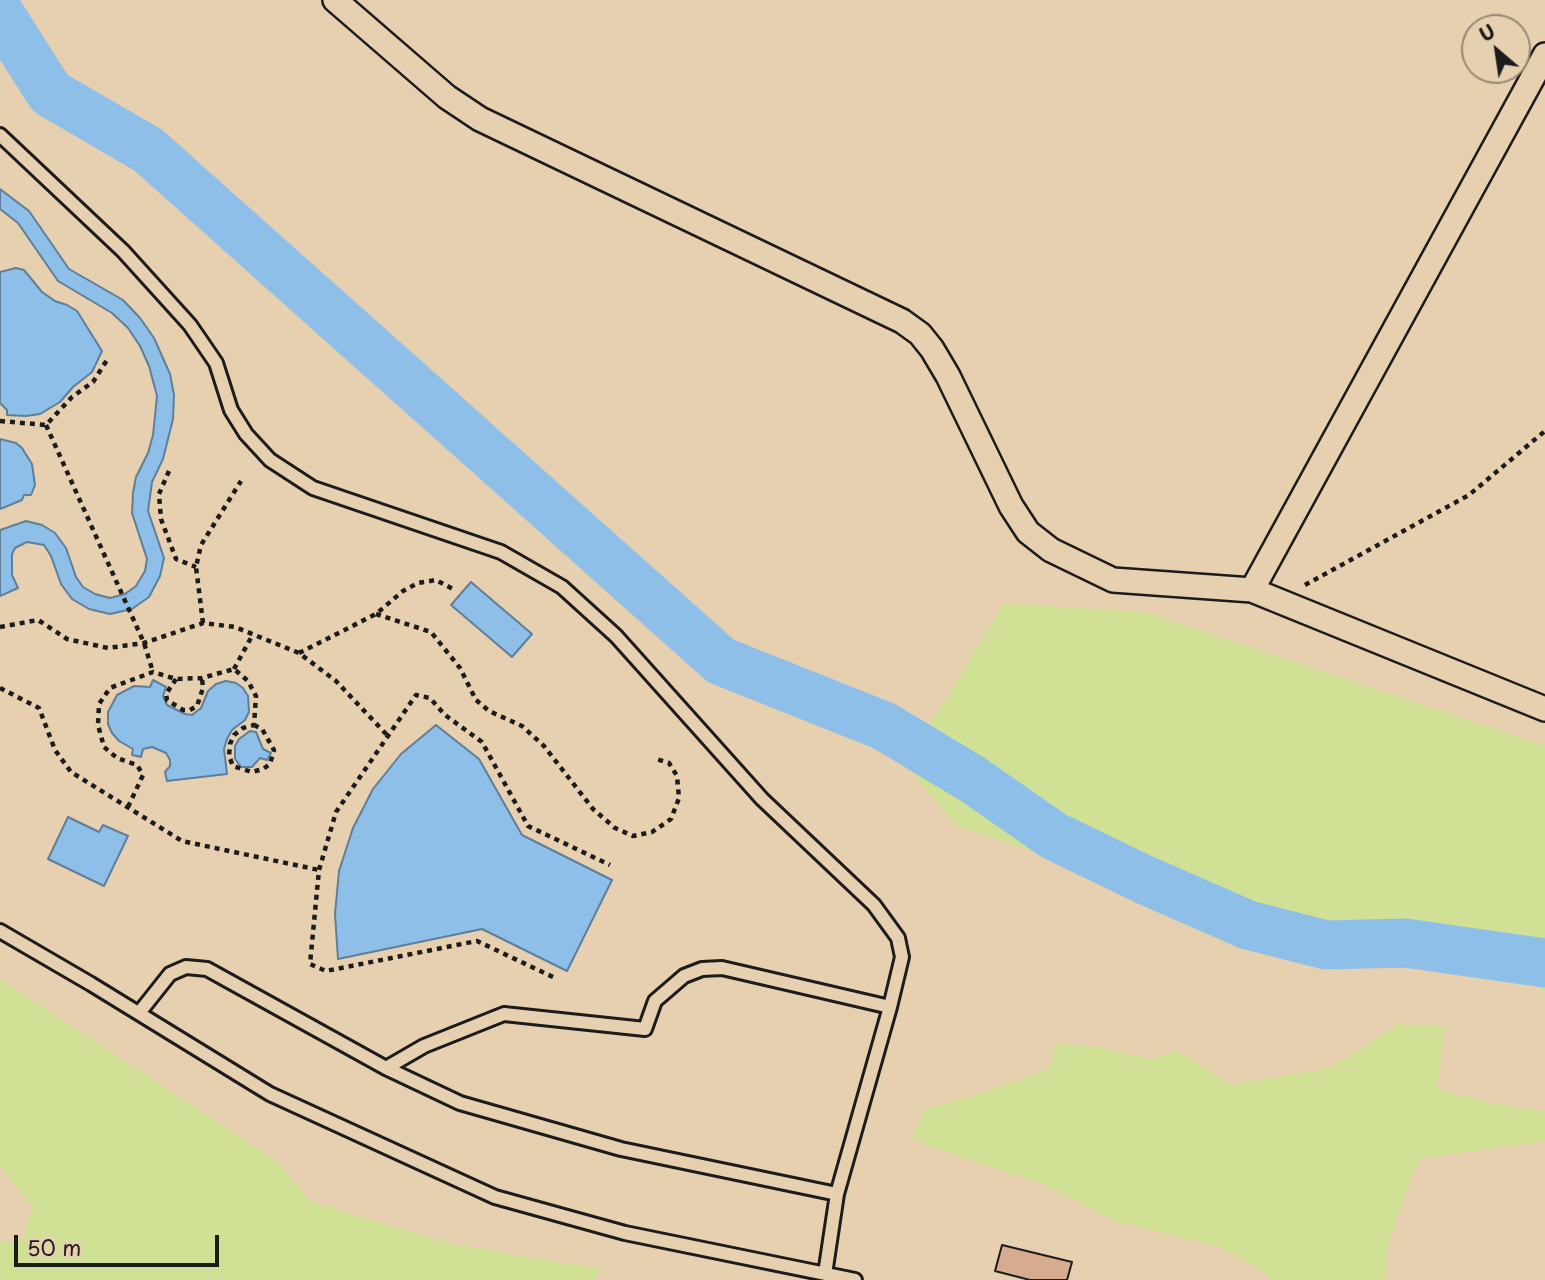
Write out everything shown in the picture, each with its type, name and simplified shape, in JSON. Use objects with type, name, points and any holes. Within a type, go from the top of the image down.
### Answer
[{"type":"street","points":[[335,0],[447,97],[480,119],[902,321],[919,334],[932,349],[948,376],[1011,506],[1028,531],[1051,550],[1113,580],[1252,590],[1545,709]]},
{"type":"street","points":[[1252,590],[1545,55]]},
{"type":"lane","points":[[0,135],[123,251],[190,325],[216,363],[231,410],[246,434],[270,460],[313,488],[501,552],[562,587],[616,636],[762,799],[874,905],[898,938],[902,957],[837,1194],[825,1274]]},
{"type":"lane","points":[[0,931],[270,1094],[495,1197],[625,1233],[855,1280]]},
{"type":"lane","points":[[139,1013],[170,974],[186,967],[207,969],[386,1068],[460,1103],[621,1149],[837,1194]]},
{"type":"lane","points":[[386,1068],[424,1046],[504,1014],[645,1029],[655,1001],[684,976],[702,968],[722,968],[890,1007]]},
{"type":"path","points":[[46,425],[72,397],[93,382],[107,360]]},
{"type":"path","points":[[0,421],[46,425]]},
{"type":"path","points":[[46,425],[144,643],[153,672]]},
{"type":"path","points":[[1276,600],[1469,495],[1545,431]]},
{"type":"path","points":[[169,471],[159,494],[161,519],[176,559],[196,567]]},
{"type":"path","points":[[204,623],[196,567],[201,545],[242,481]]},
{"type":"path","points":[[299,653],[376,614],[403,591],[418,583],[436,580],[453,589]]},
{"type":"path","points":[[376,614],[431,632],[460,668],[476,700],[489,711],[522,726],[544,746],[593,809],[615,828],[633,836],[652,832],[671,819],[679,799],[677,776],[669,763],[656,759]]},
{"type":"path","points":[[0,628],[38,620],[67,639],[108,648],[144,643],[204,623],[235,627],[299,653],[336,681],[387,735]]},
{"type":"path","points":[[128,807],[143,775],[137,765],[117,758],[104,747],[98,725],[99,704],[110,688],[153,672],[176,679],[202,678],[234,669],[253,634]]},
{"type":"path","points":[[234,669],[248,681],[256,696],[254,725]]},
{"type":"path","points":[[176,679],[166,694],[167,700],[183,710],[190,710],[197,706],[203,688],[202,678]]},
{"type":"path","points":[[0,688],[39,708],[55,750],[71,772],[182,841],[320,870]]},
{"type":"path","points":[[553,977],[477,942],[326,971],[310,964],[320,870],[336,812],[416,695],[430,698],[446,715],[482,742],[528,826],[610,865]]},
{"type":"path","points":[[254,725],[262,729],[274,750],[270,764],[252,772],[233,766],[229,756],[234,735],[243,728],[254,725]]},
{"type":"green space","points":[[1004,603],[1144,612],[1545,746],[1545,995],[1538,986],[1393,937],[1297,936],[1168,901],[1117,860],[1046,856],[958,826],[918,781],[926,732]]},
{"type":"green space","points":[[0,979],[279,1163],[310,1201],[447,1243],[601,1269],[595,1280],[0,1280],[0,1242],[23,1239],[32,1207],[0,1165]]},
{"type":"green space","points":[[1399,1024],[1445,1026],[1437,1089],[1545,1112],[1545,1141],[1419,1159],[1388,1243],[1384,1280],[1270,1280],[1269,1276],[1221,1247],[1113,1220],[1041,1183],[911,1138],[926,1109],[979,1094],[1049,1069],[1057,1043],[1102,1048],[1151,1059],[1178,1050],[1231,1085],[1330,1068]]},
{"type":"water","points":[[0,189],[29,211],[69,269],[123,300],[140,318],[154,338],[170,374],[174,395],[173,419],[163,459],[152,482],[148,511],[164,558],[160,576],[149,597],[132,609],[110,614],[89,609],[72,599],[61,584],[44,545],[27,542],[15,548],[12,554],[12,575],[18,588],[0,596],[0,530],[26,521],[42,525],[55,533],[66,548],[76,577],[83,587],[110,598],[125,594],[136,586],[145,571],[147,559],[132,513],[133,493],[136,477],[148,453],[153,435],[157,396],[149,366],[128,328],[112,313],[58,281],[18,223],[0,209]]},
{"type":"water","points":[[16,268],[24,270],[42,292],[77,311],[102,351],[92,372],[60,402],[40,414],[26,416],[7,415],[7,410],[0,403],[0,272]]},
{"type":"water","points":[[0,439],[16,443],[22,448],[32,464],[35,485],[31,495],[24,495],[22,500],[0,509]]},
{"type":"water","points":[[471,582],[532,634],[512,657],[451,605]]},
{"type":"water","points":[[153,680],[166,687],[163,696],[167,705],[192,715],[201,708],[208,691],[216,684],[226,681],[243,688],[248,696],[249,712],[227,739],[224,749],[227,774],[167,781],[165,772],[170,766],[170,760],[166,753],[152,747],[143,749],[141,757],[132,755],[133,749],[119,741],[112,733],[108,724],[108,712],[117,695],[134,686],[150,687]]},
{"type":"water","points":[[436,725],[479,759],[522,835],[612,880],[567,971],[482,929],[338,959],[335,914],[339,871],[353,828],[373,789],[401,754]]},
{"type":"water","points":[[250,731],[256,732],[263,749],[271,753],[267,760],[260,758],[252,767],[241,767],[235,759],[235,746],[239,739]]},
{"type":"water","points":[[68,817],[99,832],[103,825],[128,836],[104,886],[48,859]]},
{"type":"building","points":[[1002,1245],[1072,1262],[1067,1280],[1030,1280],[995,1271]]},
{"type":"waterway","points":[[0,14],[50,93],[148,150],[721,661],[884,726],[972,779],[1054,836],[1248,925],[1326,945],[1405,943],[1545,963]]}]
